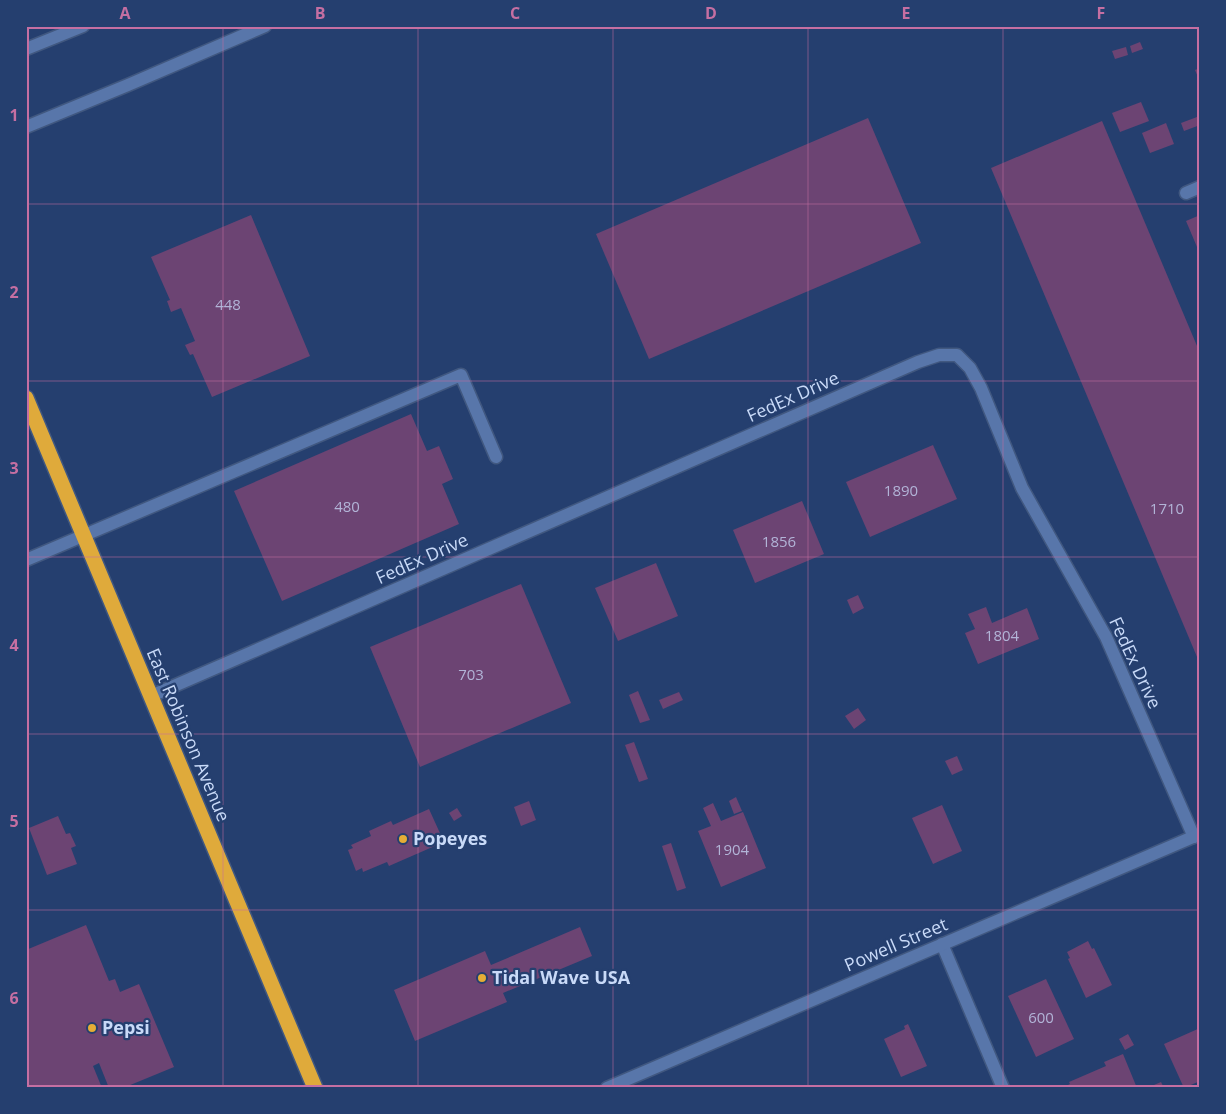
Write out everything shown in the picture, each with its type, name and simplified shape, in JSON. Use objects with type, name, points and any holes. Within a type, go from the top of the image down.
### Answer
[{"type":"highway","name":"East Robinson Avenue","points":[[26,398],[314,1088]]},
{"type":"street","points":[[26,49],[83,26]]},
{"type":"street","points":[[26,127],[265,26]]},
{"type":"street","points":[[1186,193],[1200,187]]},
{"type":"street","name":"FedEx Drive","points":[[151,696],[918,362],[939,355],[957,355],[970,368],[982,388],[1022,488],[1106,637],[1197,835]]},
{"type":"street","points":[[26,560],[460,375],[496,458]]},
{"type":"street","name":"Powell Street","points":[[607,1088],[1197,835]]},
{"type":"street","points":[[942,944],[1003,1088]]},
{"type":"building","points":[[1140,42],[1143,49],[1132,53],[1130,46]]},
{"type":"building","points":[[1126,47],[1128,55],[1115,59],[1112,51]]},
{"type":"building","points":[[1200,68],[1200,82],[1195,70]]},
{"type":"building","points":[[1141,102],[1149,121],[1120,132],[1112,113]]},
{"type":"building","points":[[1197,117],[1200,125],[1184,131],[1181,123]]},
{"type":"building","points":[[868,118],[921,243],[649,359],[596,234]]},
{"type":"building","points":[[1102,121],[1200,353],[1200,664],[991,168]]},
{"type":"building","points":[[1166,123],[1174,144],[1150,153],[1142,133]]},
{"type":"building","points":[[251,215],[310,356],[212,397],[193,354],[190,355],[185,345],[195,341],[181,308],[171,312],[167,301],[170,300],[151,257]]},
{"type":"building","points":[[1200,215],[1200,254],[1186,221]]},
{"type":"building","points":[[411,414],[427,451],[439,446],[453,479],[442,484],[459,524],[282,601],[234,491]]},
{"type":"building","points":[[933,445],[957,499],[870,537],[846,482]]},
{"type":"building","points":[[802,501],[824,554],[755,583],[733,530]]},
{"type":"building","points":[[656,563],[678,616],[618,641],[595,588]]},
{"type":"building","points":[[521,584],[571,703],[420,767],[370,647]]},
{"type":"building","points":[[858,595],[864,608],[853,614],[847,600]]},
{"type":"building","points":[[986,607],[992,623],[1027,608],[1039,639],[978,664],[965,633],[975,629],[968,614]]},
{"type":"building","points":[[638,691],[650,720],[640,723],[629,695]]},
{"type":"building","points":[[679,692],[683,700],[663,709],[659,700]]},
{"type":"building","points":[[858,708],[866,720],[854,729],[845,716]]},
{"type":"building","points":[[634,742],[648,779],[639,782],[625,745]]},
{"type":"building","points":[[957,756],[963,770],[952,775],[945,761]]},
{"type":"building","points":[[736,797],[742,811],[734,814],[729,801]]},
{"type":"building","points":[[529,801],[536,820],[521,826],[514,807]]},
{"type":"building","points":[[713,803],[721,821],[743,812],[766,868],[721,887],[698,831],[711,826],[703,808]]},
{"type":"building","points":[[942,805],[962,851],[933,864],[912,818]]},
{"type":"building","points":[[457,808],[462,816],[454,821],[449,813]]},
{"type":"building","name":"Popeyes","points":[[429,809],[444,842],[389,866],[387,862],[363,872],[362,868],[356,871],[348,850],[353,848],[351,845],[371,836],[369,831],[391,821],[393,825]]},
{"type":"building","points":[[58,816],[66,834],[70,833],[76,846],[71,848],[77,864],[47,875],[29,828]]},
{"type":"building","points":[[671,843],[686,888],[677,891],[662,846]]},
{"type":"building","name":"Pepsi","points":[[86,925],[109,981],[115,979],[120,992],[139,984],[174,1067],[123,1088],[109,1088],[99,1063],[93,1066],[102,1088],[26,1088],[26,950]]},
{"type":"building","name":"Tidal Wave USA","points":[[580,927],[592,956],[503,993],[507,1002],[415,1041],[394,990],[485,951],[491,965]]},
{"type":"building","points":[[1088,941],[1092,949],[1094,948],[1112,985],[1086,998],[1068,959],[1070,958],[1067,952]]},
{"type":"building","points":[[1046,979],[1074,1039],[1036,1057],[1008,996]]},
{"type":"building","points":[[908,1024],[927,1066],[901,1077],[884,1039],[905,1029],[904,1026]]},
{"type":"building","points":[[1200,1028],[1200,1081],[1184,1088],[1164,1044]]},
{"type":"building","points":[[1128,1034],[1134,1045],[1125,1050],[1119,1039]]},
{"type":"building","points":[[1123,1054],[1137,1088],[1062,1088],[1070,1084],[1069,1082],[1106,1066],[1104,1062]]},
{"type":"building","points":[[1161,1082],[1164,1088],[1155,1088],[1154,1085]]},
{"type":"place","name":"Popeyes","points":[[403,839]]},
{"type":"place","name":"Tidal Wave USA","points":[[482,978]]},
{"type":"place","name":"Pepsi","points":[[92,1028]]}]
